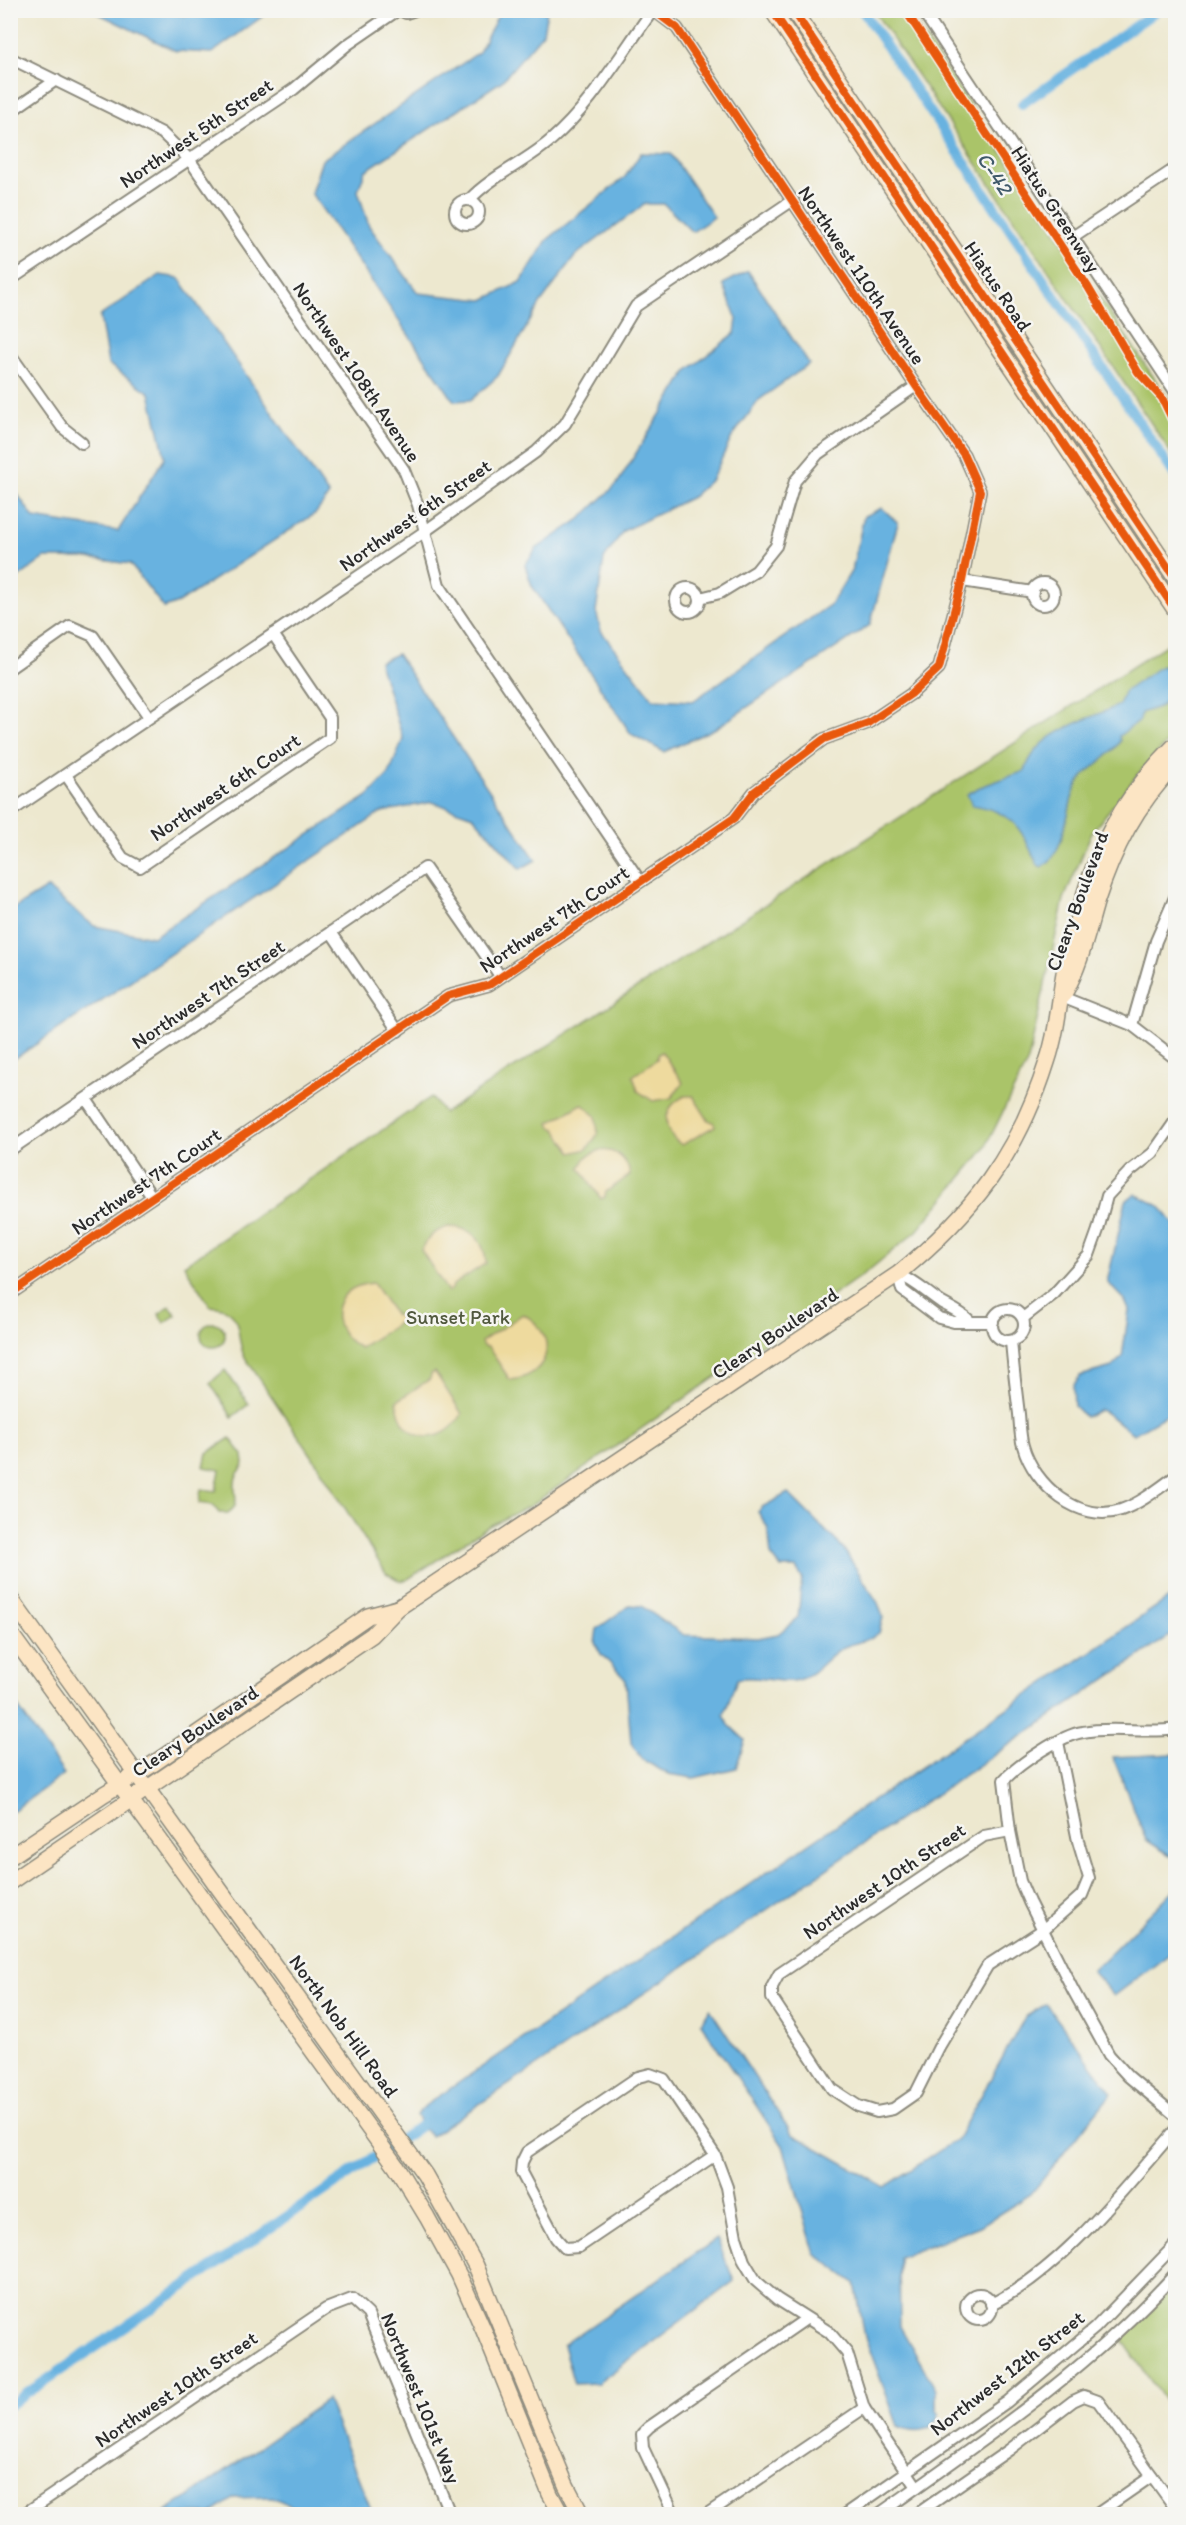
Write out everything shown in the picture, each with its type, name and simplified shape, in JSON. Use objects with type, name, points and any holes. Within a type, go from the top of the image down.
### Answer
[{"type":"main road","name":"Hiatus Road","points":[[772,10],[1176,611]]},
{"type":"main road","name":"Hiatus Road","points":[[793,10],[1176,579]]},
{"type":"main road","name":"Cleary Boulevard","points":[[10,1882],[372,1635],[398,1608],[898,1274],[956,1223],[1002,1162],[1037,1092],[1048,1059],[1062,997],[1064,973],[1083,897],[1100,849],[1125,803],[1152,769],[1176,744]]},
{"type":"main road","name":"Cleary Boulevard","points":[[1062,997],[1076,974],[1097,902],[1125,830],[1150,793],[1176,764]]},
{"type":"main road","name":"North Nob Hill Road","points":[[10,1598],[146,1789],[393,2127],[444,2205],[476,2266],[566,2485],[581,2514]]},
{"type":"main road","name":"Cleary Boulevard","points":[[10,1857],[136,1775],[368,1616],[398,1608]]},
{"type":"main road","name":"North Nob Hill Road","points":[[10,1633],[396,2166],[428,2217],[463,2284],[550,2494],[561,2514]]},
{"type":"street","name":"Northwest 5th Street","points":[[10,280],[294,89],[347,45],[399,10],[406,13],[415,10]]},
{"type":"street","points":[[470,199],[482,186],[550,141],[574,117],[653,10]]},
{"type":"street","name":"Northwest 110th Avenue","points":[[653,10],[677,28],[964,455],[980,491],[962,581]]},
{"type":"street","points":[[922,10],[1071,238],[1176,393]]},
{"type":"street","name":"Northwest 108th Avenue","points":[[10,58],[162,133],[189,159],[404,470],[418,505],[439,585],[640,881]]},
{"type":"street","points":[[10,112],[56,80]]},
{"type":"street","points":[[1071,238],[1176,168]]},
{"type":"street","name":"Northwest 6th Street","points":[[10,812],[424,532],[536,452],[565,424],[636,306],[793,200]]},
{"type":"street","points":[[10,354],[62,427],[82,443]]},
{"type":"street","points":[[700,598],[720,593],[756,571],[776,546],[795,481],[818,454],[916,386]]},
{"type":"street","points":[[962,581],[1033,592]]},
{"type":"street","name":"Northwest 7th Court","points":[[10,1294],[448,996],[489,985],[734,818],[754,792],[824,739],[868,723],[911,694],[939,668],[962,581]]},
{"type":"street","points":[[10,668],[70,626],[93,636],[149,717]]},
{"type":"street","name":"Northwest 6th Court","points":[[66,775],[123,858],[140,867],[330,738],[330,718],[273,634]]},
{"type":"street","name":"Northwest 7th Street","points":[[10,1150],[426,868],[500,976]]},
{"type":"street","points":[[1132,1025],[1156,940],[1176,895]]},
{"type":"street","points":[[331,932],[398,1030]]},
{"type":"street","points":[[1062,997],[1132,1025],[1176,1059]]},
{"type":"street","points":[[86,1099],[152,1197]]},
{"type":"street","points":[[1023,1318],[1054,1294],[1089,1255],[1107,1196],[1130,1171],[1153,1153],[1176,1120]]},
{"type":"street","points":[[898,1274],[902,1290],[939,1318],[954,1322],[993,1322]]},
{"type":"street","points":[[1016,1311],[1023,1318],[1022,1334],[1011,1341],[1000,1339],[996,1335],[993,1322],[999,1312],[1016,1311]]},
{"type":"street","points":[[1011,1341],[1022,1445],[1028,1461],[1040,1479],[1059,1497],[1080,1509],[1102,1513],[1118,1511],[1136,1504],[1176,1476]]},
{"type":"street","points":[[1176,1729],[1082,1732],[1058,1742],[1013,1771],[1005,1780],[1010,1831],[1020,1881],[1073,1990],[1109,2055],[1128,2076],[1176,2116]]},
{"type":"street","points":[[1044,1929],[1082,1895],[1089,1878],[1078,1841],[1058,1742]]},
{"type":"street","name":"Northwest 10th Street","points":[[1010,1831],[984,1836],[779,1974],[771,1987],[772,1998],[832,2089],[858,2106],[877,2112],[893,2109],[916,2093],[939,2047],[988,1965],[1044,1929]]},
{"type":"street","points":[[715,2155],[579,2247],[565,2248],[556,2238],[520,2172],[527,2152],[638,2078],[650,2074],[664,2079],[715,2155],[727,2187],[736,2237],[744,2260],[756,2282],[806,2319],[829,2332],[847,2353],[864,2408],[918,2487]]},
{"type":"street","points":[[991,2304],[1014,2293],[1039,2274],[1104,2212],[1176,2128]]},
{"type":"street","name":"Northwest 12th Street","points":[[846,2514],[1007,2402],[1095,2328],[1176,2244]]},
{"type":"street","name":"Northwest 12th Street","points":[[879,2514],[1001,2429],[1075,2371],[1176,2273]]},
{"type":"street","name":"Northwest 10th Street","points":[[24,2514],[326,2309],[352,2299]]},
{"type":"street","name":"Northwest 101st Way","points":[[352,2299],[368,2314],[450,2514]]},
{"type":"street","points":[[674,2514],[643,2448],[642,2434],[806,2319]]},
{"type":"street","points":[[917,2514],[1009,2450],[1072,2401],[1084,2396],[1098,2400],[1176,2509]]},
{"type":"street","points":[[707,2514],[864,2408]]},
{"type":"street","points":[[1097,2514],[1152,2476]]},
{"type":"green space","points":[[874,11],[907,11],[1175,409],[1175,459]]},
{"type":"green space","name":"Sunset Park","points":[[1172,641],[1176,647],[1175,734],[1138,774],[1092,832],[1064,899],[1028,1061],[984,1150],[917,1231],[868,1271],[530,1506],[489,1526],[408,1579],[400,1581],[386,1573],[312,1456],[244,1356],[234,1317],[229,1311],[210,1306],[184,1265],[431,1097],[444,1113]]},
{"type":"green space","points":[[170,1306],[176,1315],[164,1323],[159,1314]]},
{"type":"green space","points":[[213,1323],[221,1327],[225,1335],[221,1343],[213,1347],[205,1343],[201,1335],[205,1327]]},
{"type":"green space","points":[[225,1370],[249,1404],[232,1417],[210,1383]]},
{"type":"green space","points":[[230,1438],[243,1455],[244,1464],[236,1477],[235,1506],[228,1513],[219,1513],[213,1505],[199,1503],[201,1489],[216,1491],[220,1470],[204,1467],[207,1453]]},
{"type":"green space","points":[[1175,2285],[1175,2416],[1122,2339]]},
{"type":"sand","points":[[662,1052],[683,1083],[671,1098],[653,1101],[638,1091],[633,1076],[657,1059],[658,1054]]},
{"type":"sand","points":[[685,1096],[693,1096],[708,1120],[715,1126],[682,1145],[670,1133],[667,1119],[672,1106]]},
{"type":"sand","points":[[582,1104],[596,1116],[598,1134],[587,1149],[572,1153],[556,1129],[549,1123]]},
{"type":"sand","points":[[600,1150],[620,1156],[629,1169],[630,1175],[606,1192],[605,1197],[601,1199],[580,1168],[586,1157]]},
{"type":"sand","points":[[448,1227],[463,1229],[475,1236],[482,1247],[486,1263],[453,1285],[448,1292],[421,1250],[432,1235]]},
{"type":"sand","points":[[373,1283],[395,1315],[400,1316],[402,1321],[360,1348],[348,1340],[341,1330],[337,1319],[337,1309],[348,1292],[359,1286]]},
{"type":"sand","points":[[523,1314],[542,1332],[546,1343],[546,1353],[542,1363],[535,1371],[524,1377],[510,1380],[488,1347],[483,1346],[481,1342]]},
{"type":"sand","points":[[435,1372],[462,1414],[444,1433],[423,1436],[414,1433],[406,1426],[400,1415],[397,1401],[430,1379],[431,1374]]},
{"type":"water","points":[[501,10],[547,11],[543,33],[502,81],[365,171],[358,191],[369,226],[418,293],[483,300],[521,282],[547,240],[625,177],[641,153],[671,154],[714,217],[692,232],[664,204],[645,204],[576,255],[540,304],[498,376],[471,400],[454,401],[311,193],[322,160],[479,52]]},
{"type":"water","points":[[93,11],[171,11],[183,16],[207,11],[270,11],[212,53],[176,51]]},
{"type":"water","points":[[748,271],[809,364],[759,400],[732,437],[712,479],[692,497],[623,531],[604,559],[596,611],[601,631],[653,699],[693,701],[831,604],[852,570],[864,516],[882,508],[898,523],[870,625],[716,728],[664,752],[631,734],[532,586],[525,565],[536,549],[580,519],[617,484],[687,371],[735,333],[737,319],[723,284]]},
{"type":"water","points":[[160,275],[179,278],[329,495],[316,513],[178,603],[164,608],[130,564],[87,558],[45,558],[11,583],[11,485],[34,518],[118,531],[165,457],[150,393],[108,364],[100,316]]},
{"type":"water","points":[[397,654],[536,860],[520,869],[473,816],[432,802],[382,812],[11,1061],[11,910],[47,888],[94,926],[153,937],[368,796],[389,774],[403,739],[379,662]]},
{"type":"water","points":[[1161,666],[1171,669],[1175,677],[1175,691],[1161,706],[1141,713],[1140,720],[1119,736],[1120,741],[1115,748],[1083,777],[1074,792],[1059,845],[1048,862],[1041,867],[1037,864],[1021,832],[1007,818],[998,812],[972,805],[967,794],[1025,771],[1031,757],[1051,737],[1078,722],[1119,705],[1124,692]]},
{"type":"water","points":[[1135,1194],[1160,1206],[1175,1225],[1176,1392],[1169,1396],[1168,1414],[1134,1434],[1100,1410],[1085,1417],[1074,1406],[1073,1386],[1080,1376],[1112,1367],[1122,1357],[1129,1310],[1125,1301],[1107,1282],[1126,1201]]},
{"type":"water","points":[[788,1493],[843,1548],[878,1603],[883,1617],[879,1633],[870,1639],[838,1650],[811,1673],[798,1680],[737,1679],[724,1715],[729,1725],[745,1740],[736,1768],[694,1778],[668,1774],[643,1760],[631,1743],[626,1680],[601,1654],[595,1643],[597,1629],[630,1605],[641,1606],[684,1635],[758,1638],[778,1634],[798,1618],[802,1578],[796,1568],[781,1568],[771,1555],[768,1528],[758,1512],[762,1507]]},
{"type":"water","points":[[1175,1594],[1175,1632],[540,2064],[431,2136],[424,2129],[416,2115],[426,2105]]},
{"type":"water","points":[[11,1697],[64,1774],[10,1812]]},
{"type":"water","points":[[1176,1754],[1175,1866],[1173,1857],[1146,1840],[1113,1757]]},
{"type":"water","points":[[1175,1889],[1175,1950],[1114,1996],[1092,1971]]},
{"type":"water","points":[[1046,2004],[1112,2093],[1031,2194],[980,2226],[899,2257],[900,2326],[936,2390],[936,2410],[939,2414],[932,2425],[922,2430],[917,2431],[898,2426],[865,2337],[855,2283],[815,2254],[783,2146],[701,2023],[710,2009],[792,2134],[885,2187],[957,2139],[1025,2017]]},
{"type":"water","points":[[717,2239],[734,2281],[598,2383],[574,2384],[563,2345]]},
{"type":"water","points":[[327,2400],[373,2514],[308,2514],[273,2497],[234,2498],[211,2514],[163,2514]]},
{"type":"waterway","name":"C-42","points":[[862,10],[1176,477]]},
{"type":"waterway","points":[[1022,104],[1158,10]]},
{"type":"waterway","points":[[10,2405],[432,2118]]},
{"type":"cycle path","points":[[10,1294],[448,996],[489,985],[734,818],[754,792],[824,739],[868,723],[911,694],[939,668],[962,581],[980,491],[964,455],[677,28],[653,10]]},
{"type":"cycle path","points":[[772,10],[1176,611]]},
{"type":"cycle path","points":[[793,10],[1176,579]]},
{"type":"cycle path","name":"Hiatus Greenway","points":[[905,10],[1088,287],[1138,372],[1162,398],[1176,427]]}]
